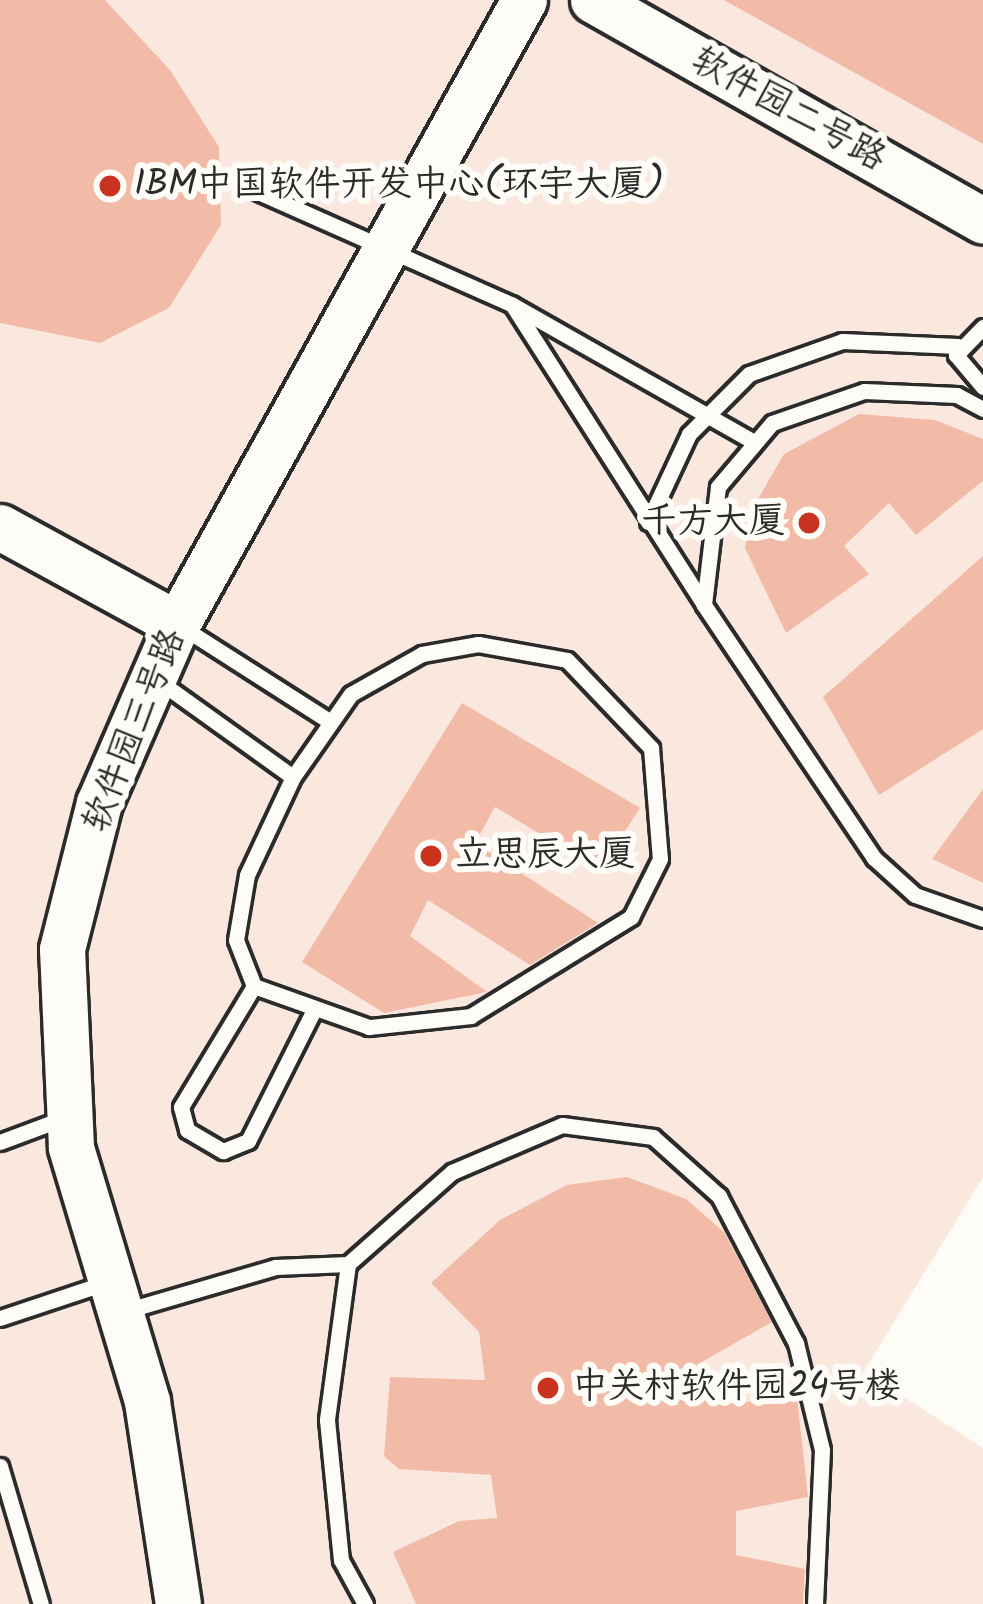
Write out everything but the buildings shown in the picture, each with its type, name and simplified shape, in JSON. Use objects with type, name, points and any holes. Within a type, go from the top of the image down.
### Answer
[{"type":"street","name":"软件园三号路","points":[[178,1604],[147,1401],[113,1298],[67,1117],[62,949],[99,803],[177,624],[524,0]]},
{"type":"street","name":"软件园二号路","points":[[592,0],[983,221]]},
{"type":"street","points":[[0,527],[177,624]]},
{"type":"lane","points":[[258,192],[388,245],[511,304],[752,441]]},
{"type":"lane","points":[[511,304],[648,522],[874,858],[915,895],[983,920]]},
{"type":"lane","points":[[648,522],[705,412],[749,374],[815,347],[958,346],[983,327]]},
{"type":"lane","points":[[704,604],[718,488],[752,441],[826,396],[895,390],[977,406],[979,386],[961,373],[958,346]]},
{"type":"lane","points":[[177,624],[326,719]]},
{"type":"lane","points":[[478,644],[567,660],[616,700],[651,748],[662,805],[660,859],[631,917],[565,967],[471,1016],[369,1027],[312,1014],[254,986],[236,940],[247,875],[293,777],[351,694],[422,654],[478,644]]},
{"type":"lane","points":[[154,677],[293,777]]},
{"type":"lane","points":[[254,986],[181,1107],[187,1130],[224,1151],[248,1141],[312,1014]]},
{"type":"lane","points":[[0,1142],[67,1117]]},
{"type":"lane","points":[[0,1318],[274,1268],[348,1264],[452,1172],[562,1125],[627,1128],[689,1162],[755,1252],[796,1342],[822,1450],[815,1604]]},
{"type":"lane","points":[[348,1264],[327,1420],[341,1561],[365,1604]]},
{"type":"lane","points":[[0,1466],[41,1604]]},
{"type":"shaded area","points":[[0,0],[983,0],[983,1177],[864,1371],[983,1448],[983,1604],[0,1604]]},
{"type":"place","name":"IBM中国软件开发中心(环宇大厦)","points":[[110,186]]},
{"type":"place","name":"千方大厦","points":[[809,523]]},
{"type":"place","name":"立思辰大厦","points":[[431,856]]},
{"type":"place","name":"中关村软件园24号楼","points":[[548,1388]]}]
